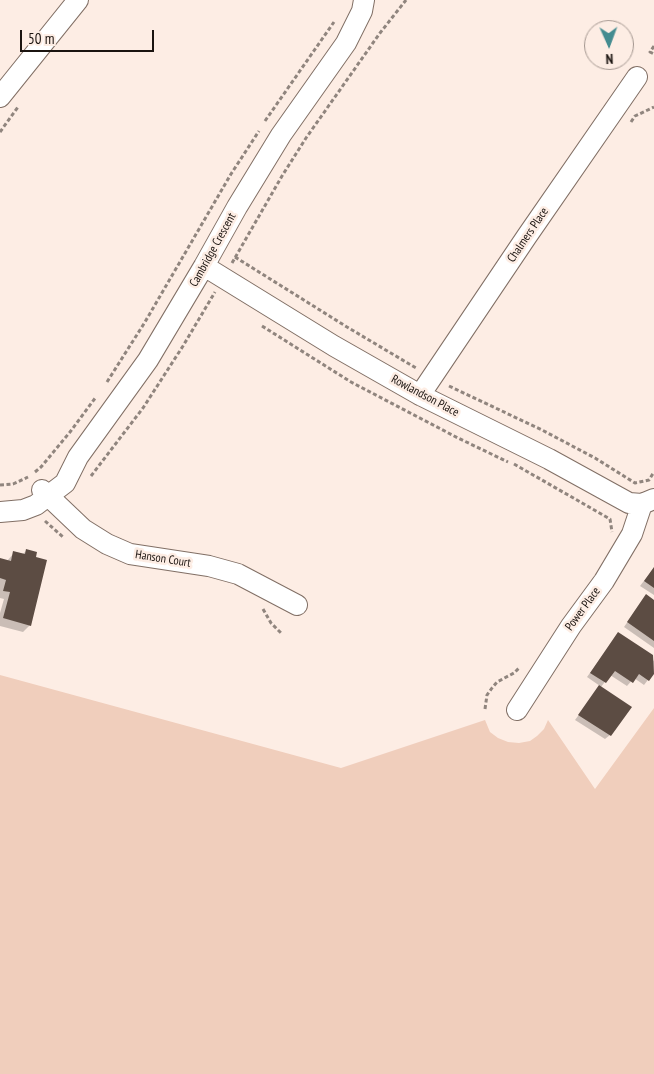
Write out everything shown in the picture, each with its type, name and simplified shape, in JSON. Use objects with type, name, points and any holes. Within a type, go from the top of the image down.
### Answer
[{"type":"street","points":[[0,98],[78,0]]},
{"type":"street","name":"Cambridge Crescent","points":[[0,512],[23,510],[36,505],[78,457],[148,360],[204,266],[236,207],[276,142],[346,43],[358,19],[364,0]]},
{"type":"street","name":"Cambridge Crescent","points":[[346,43],[366,24],[375,8],[377,0]]},
{"type":"street","name":"Chalmers Place","points":[[420,395],[637,77]]},
{"type":"street","name":"Rowlandson Place","points":[[204,266],[334,346],[420,395],[548,459],[628,503],[648,502]]},
{"type":"street","name":"Cambridge Crescent","points":[[0,504],[46,493]]},
{"type":"street","name":"Hanson Court","points":[[46,493],[84,529],[130,554],[209,566],[238,574],[297,605]]},
{"type":"street","name":"Power Place","points":[[517,710],[571,626],[604,580],[632,534],[648,502]]},
{"type":"path","points":[[105,384],[146,322],[231,174],[300,69],[335,20]]},
{"type":"path","points":[[654,46],[650,52],[654,54]]},
{"type":"path","points":[[629,124],[635,116],[654,106]]},
{"type":"path","points":[[235,257],[432,378],[542,430],[595,458],[635,483],[649,480],[654,472]]},
{"type":"path","points":[[214,294],[222,299]]},
{"type":"path","points":[[262,326],[351,382],[458,438],[514,464],[610,519],[612,531],[608,538]]},
{"type":"path","points":[[0,485],[13,484],[28,477],[41,467],[99,392]]},
{"type":"path","points":[[485,709],[487,695],[497,682],[514,674],[523,665]]},
{"type":"shaded area","points":[[0,675],[341,768],[485,720],[490,732],[498,738],[508,742],[530,741],[544,729],[548,720],[595,789],[654,708],[654,1074],[0,1074]]},
{"type":"building","points":[[26,549],[37,552],[36,557],[47,560],[31,626],[3,618],[10,592],[3,591],[6,580],[0,578],[0,558],[11,561],[13,551],[25,554]]},
{"type":"building","points":[[654,567],[654,588],[644,581]]},
{"type":"building","points":[[646,594],[654,600],[654,641],[627,622]]},
{"type":"building","points":[[618,632],[653,655],[654,674],[649,681],[639,674],[633,683],[615,671],[606,683],[590,673]]},
{"type":"building","points":[[599,685],[632,707],[611,736],[578,715]]}]
